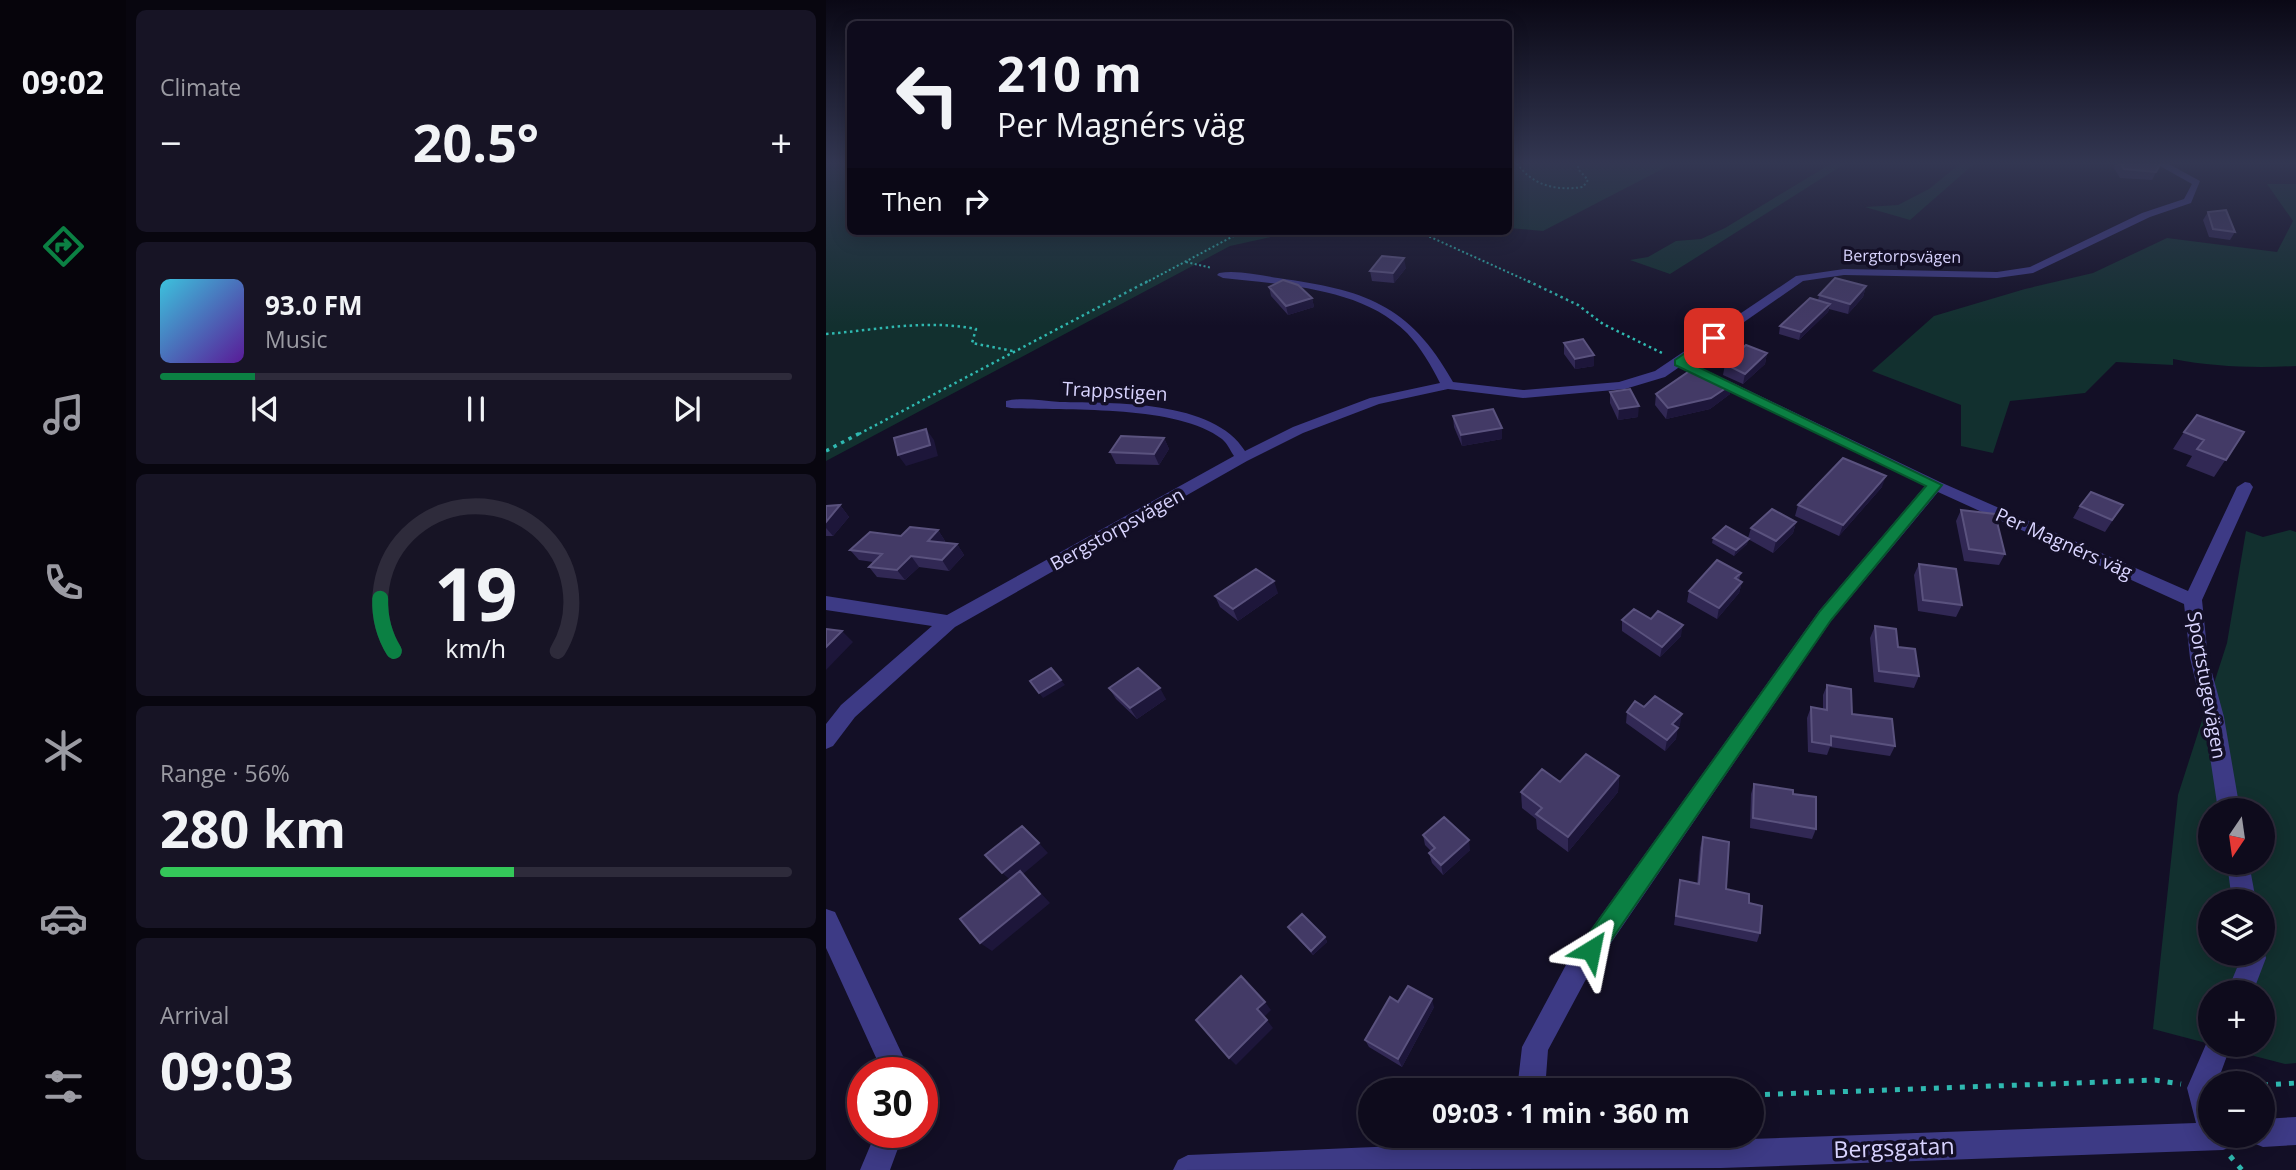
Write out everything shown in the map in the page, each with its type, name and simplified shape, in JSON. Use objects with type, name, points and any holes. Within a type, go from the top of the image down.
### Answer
[{"type":"street","name":"Bergtorpsvägen","points":[[1448,386],[1523,394],[1573,392],[1620,386],[1660,374],[1680,362],[1800,278],[1844,272],[1997,275],[2033,270],[2141,218]]},
{"type":"street","points":[[1223,275],[1306,286],[1362,301],[1404,324],[1432,355],[1448,386]]},
{"type":"street","name":"Per Magnérs väg","points":[[1680,362],[1935,485],[2193,600]]},
{"type":"street","name":"Bergstorpsvägen","points":[[826,740],[848,711],[949,622],[1242,458],[1298,430],[1375,401],[1448,386]]},
{"type":"street","name":"Trappstigen","points":[[1011,404],[1175,413],[1210,425],[1229,437],[1242,458]]},
{"type":"street","points":[[1532,1078],[1535,1047],[1576,972],[1825,615],[1935,485]]},
{"type":"street","name":"Sportstugevägen","points":[[2227,798],[2214,717],[2199,658],[2193,600],[2245,487]]},
{"type":"street","points":[[826,603],[949,622]]},
{"type":"street","points":[[826,920],[890,1057]]},
{"type":"street","points":[[2275,1132],[2296,1131]]},
{"type":"street","name":"Bergsgatan","points":[[1188,1170],[1527,1154],[1721,1154],[2198,1137]]},
{"type":"street","points":[[875,1170],[884,1148]]},
{"type":"path","points":[[826,451],[1236,235]]},
{"type":"path","points":[[1426,235],[1578,305],[1603,324],[1680,362]]},
{"type":"path","points":[[1185,262],[1210,267],[1223,275]]},
{"type":"path","points":[[826,334],[924,322],[957,324],[976,329],[972,343],[1013,351]]},
{"type":"path","points":[[1764,1095],[2155,1080],[2198,1087]]},
{"type":"path","points":[[2275,1084],[2296,1083]]},
{"type":"green space","points":[[826,218],[847,218],[847,235],[1280,235],[1230,246],[826,461]]},
{"type":"green space","points":[[1512,218],[1569,218],[1543,231],[1512,228]]},
{"type":"green space","points":[[1742,218],[1759,218],[1670,274],[1630,260],[1648,257],[1676,241],[1701,239]]},
{"type":"green space","points":[[2291,218],[2296,218],[2296,366],[2234,366],[2173,359],[2173,365],[2116,362],[2085,393],[2010,401],[1993,453],[1961,446],[1961,405],[1872,371],[1934,316],[2025,289],[2093,273],[2167,238],[2277,252],[2293,221]]},
{"type":"green space","points":[[2290,530],[2296,532],[2296,1063],[2285,1064],[2258,1057],[2275,1057],[2275,980],[2198,980],[2198,1041],[2153,1029],[2178,795],[2227,643],[2246,531],[2263,537]]},
{"type":"building","points":[[2210,218],[2229,218],[2235,232],[2213,229]]},
{"type":"building","points":[[1382,256],[1404,258],[1393,273],[1370,271]]},
{"type":"building","points":[[1835,278],[1866,286],[1850,304],[1819,295]]},
{"type":"building","points":[[1283,280],[1298,285],[1312,298],[1286,306],[1269,287]]},
{"type":"building","points":[[1810,298],[1830,304],[1801,332],[1780,326]]},
{"type":"building","points":[[1583,339],[1594,355],[1575,359],[1564,343]]},
{"type":"building","points":[[1746,345],[1767,353],[1745,374],[1725,364]]},
{"type":"building","points":[[1694,368],[1732,384],[1711,398],[1668,408],[1656,394]]},
{"type":"building","points":[[1630,389],[1639,406],[1619,409],[1610,392]]},
{"type":"building","points":[[1493,409],[1502,428],[1461,435],[1453,416]]},
{"type":"building","points":[[2197,415],[2244,432],[2226,460],[2197,449],[2204,440],[2184,432]]},
{"type":"building","points":[[926,429],[930,445],[898,455],[894,438]]},
{"type":"building","points":[[1121,436],[1164,438],[1154,454],[1110,452]]},
{"type":"building","points":[[1843,458],[1886,476],[1843,525],[1798,505]]},
{"type":"building","points":[[2091,492],[2123,505],[2112,520],[2080,506]]},
{"type":"building","points":[[840,505],[826,522],[826,506]]},
{"type":"building","points":[[1772,509],[1796,522],[1776,541],[1751,528]]},
{"type":"building","points":[[1961,510],[1995,514],[2005,554],[1969,549]]},
{"type":"building","points":[[1726,526],[1749,539],[1736,550],[1713,538]]},
{"type":"building","points":[[910,527],[938,530],[928,541],[957,544],[942,560],[911,556],[897,570],[869,567],[882,554],[850,550],[870,532],[901,536]]},
{"type":"building","points":[[1717,560],[1741,573],[1735,578],[1742,582],[1719,608],[1689,591]]},
{"type":"building","points":[[1919,564],[1956,569],[1962,605],[1923,600]]},
{"type":"building","points":[[1256,569],[1274,581],[1233,609],[1215,596]]},
{"type":"building","points":[[1634,609],[1651,619],[1658,611],[1683,625],[1662,647],[1622,620]]},
{"type":"building","points":[[1875,626],[1896,629],[1898,647],[1915,649],[1919,676],[1879,671]]},
{"type":"building","points":[[826,629],[842,631],[826,647]]},
{"type":"building","points":[[1051,668],[1061,680],[1039,693],[1030,681]]},
{"type":"building","points":[[1138,668],[1160,688],[1130,708],[1109,688]]},
{"type":"building","points":[[1827,685],[1851,689],[1852,714],[1892,719],[1895,746],[1831,736],[1831,745],[1812,742],[1811,707],[1827,710]]},
{"type":"building","points":[[1655,696],[1682,714],[1672,724],[1678,728],[1667,740],[1627,712],[1635,701],[1644,707]]},
{"type":"building","points":[[1586,754],[1619,776],[1568,837],[1536,814],[1542,808],[1521,792],[1542,769],[1560,782]]},
{"type":"building","points":[[1754,784],[1793,790],[1793,794],[1816,797],[1816,829],[1753,818]]},
{"type":"building","points":[[1444,817],[1469,840],[1441,865],[1429,853],[1435,848],[1423,835]]},
{"type":"building","points":[[1022,826],[1039,843],[1002,873],[985,855]]},
{"type":"building","points":[[1703,837],[1729,842],[1726,889],[1749,894],[1749,903],[1762,906],[1760,933],[1676,916],[1680,880],[1699,884]]},
{"type":"building","points":[[1020,871],[1040,894],[980,943],[960,919]]},
{"type":"building","points":[[1302,914],[1325,937],[1311,951],[1288,927]]},
{"type":"building","points":[[1241,976],[1265,1002],[1257,1009],[1267,1020],[1229,1058],[1196,1020]]},
{"type":"building","points":[[1408,986],[1432,999],[1398,1059],[1365,1040],[1390,997],[1398,1002]]},
{"type":"route","points":[[1591,950],[1825,615],[1935,485],[1680,362],[1714,338]]}]
